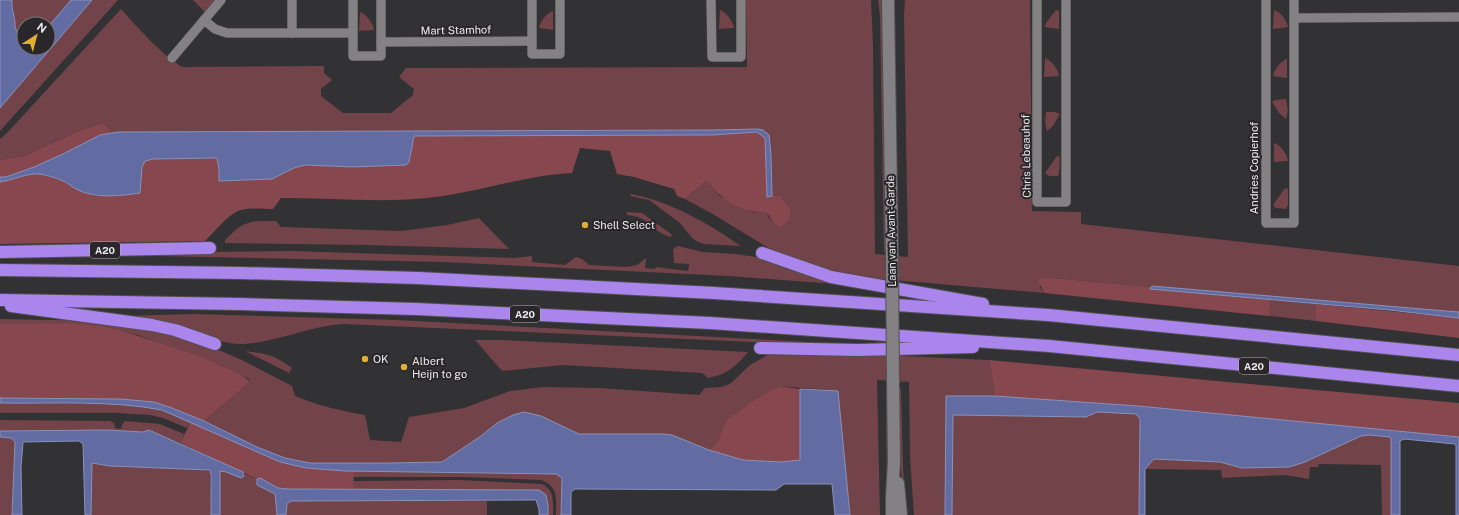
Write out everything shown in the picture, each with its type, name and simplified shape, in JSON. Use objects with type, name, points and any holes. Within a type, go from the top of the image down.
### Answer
[{"type":"highway","name":"A20","points":[[0,252],[210,248]]},
{"type":"highway","name":"A20","points":[[762,253],[831,277],[1048,315]]},
{"type":"highway","name":"A20","points":[[0,270],[241,272],[418,278],[714,293],[1048,315],[1459,355]]},
{"type":"highway","name":"A20","points":[[0,300],[223,303],[416,308],[710,323],[1049,346],[1459,386]]},
{"type":"highway","points":[[0,305],[152,325],[175,330],[216,344]]},
{"type":"highway","name":"A20","points":[[760,348],[858,350],[1049,346]]},
{"type":"main road","name":"Laan van Avant-Garde","points":[[888,0],[894,462],[892,515]]},
{"type":"main road","name":"Laan van Avant-Garde","points":[[894,462],[902,515]]},
{"type":"street","points":[[172,58],[221,0]]},
{"type":"street","points":[[292,0],[292,33]]},
{"type":"street","points":[[353,0],[353,56],[381,56],[381,0]]},
{"type":"street","points":[[532,0],[532,54],[560,54],[560,0]]},
{"type":"street","points":[[711,0],[712,57],[741,57],[741,0]]},
{"type":"street","name":"Chris Lebeauhof","points":[[1037,0],[1037,202],[1066,202],[1066,0]]},
{"type":"street","name":"Andries Copierhof","points":[[1266,0],[1266,223],[1294,223],[1294,0]]},
{"type":"street","points":[[1294,18],[1459,17]]},
{"type":"street","points":[[204,20],[215,29],[222,32],[353,33]]},
{"type":"street","name":"Mart Stamhof","points":[[381,42],[532,41]]},
{"type":"shaded area","points":[[0,0],[84,0],[56,32],[56,16],[16,16],[16,56],[20,56],[0,97]]},
{"type":"shaded area","points":[[92,0],[118,0],[0,131],[0,108],[44,56],[56,56],[56,42]]},
{"type":"shaded area","points":[[193,0],[216,0],[205,12]]},
{"type":"shaded area","points":[[746,0],[871,0],[873,44],[875,254],[908,257],[905,0],[1030,0],[1032,211],[1081,212],[1081,224],[1459,266],[1459,312],[1042,277],[1040,287],[1044,293],[881,279],[825,270],[767,247],[685,199],[706,181],[720,196],[752,212],[767,213],[769,218],[781,228],[790,219],[791,209],[781,196],[772,196],[771,155],[758,129],[113,133],[103,123],[83,129],[24,156],[0,160],[0,139],[121,9],[157,47],[182,67],[324,66],[324,73],[332,80],[321,89],[321,96],[343,113],[391,113],[413,95],[414,89],[399,77],[406,68],[747,67]]},
{"type":"shaded area","points":[[878,0],[882,0],[883,21],[886,252],[884,252],[880,16]]},
{"type":"shaded area","points":[[720,10],[729,17],[734,28],[719,29]]},
{"type":"shaded area","points":[[1056,10],[1059,11],[1059,29],[1045,27],[1046,23]]},
{"type":"shaded area","points":[[1274,10],[1283,17],[1288,27],[1273,29]]},
{"type":"shaded area","points":[[553,11],[553,30],[539,28],[544,18]]},
{"type":"shaded area","points":[[360,12],[369,19],[374,30],[359,31]]},
{"type":"shaded area","points":[[1045,58],[1054,66],[1059,76],[1044,77]]},
{"type":"shaded area","points":[[1287,59],[1287,78],[1273,76],[1278,66]]},
{"type":"shaded area","points":[[1286,99],[1288,110],[1286,119],[1279,113],[1272,102],[1275,100]]},
{"type":"shaded area","points":[[1046,112],[1055,112],[1060,114],[1053,126],[1047,131],[1045,122]]},
{"type":"shaded area","points":[[103,123],[113,133],[100,135],[34,167],[6,177],[0,177],[0,160],[24,156],[83,129]]},
{"type":"shaded area","points":[[757,132],[765,138],[767,196],[781,196],[791,209],[790,219],[781,228],[774,223],[767,213],[740,208],[726,200],[706,181],[685,199],[677,196],[674,189],[634,177],[617,174],[610,151],[580,148],[572,173],[539,177],[443,196],[403,200],[281,198],[273,209],[256,208],[238,211],[224,221],[205,241],[0,244],[0,182],[33,174],[41,174],[63,181],[76,189],[93,195],[104,196],[140,193],[142,167],[144,161],[153,159],[217,158],[220,181],[272,179],[294,168],[305,165],[352,167],[405,165],[409,162],[414,136],[712,135]]},
{"type":"shaded area","points":[[1274,143],[1283,150],[1288,161],[1274,162]]},
{"type":"shaded area","points":[[1057,156],[1060,157],[1058,176],[1049,176],[1045,173]]},
{"type":"shaded area","points":[[1285,188],[1288,189],[1288,205],[1286,209],[1276,208],[1273,205]]},
{"type":"shaded area","points":[[631,194],[661,202],[689,214],[741,246],[704,244],[698,242],[692,238],[680,223],[649,200],[630,196]]},
{"type":"shaded area","points":[[627,212],[642,213],[672,235],[670,237],[663,234],[641,218],[627,215]]},
{"type":"shaded area","points":[[479,218],[509,249],[225,243],[225,240],[242,225],[259,221],[276,221],[281,227],[401,231],[447,225]]},
{"type":"shaded area","points":[[678,246],[703,252],[736,254],[762,258],[849,285],[728,276],[443,262],[106,255],[291,251],[514,258],[532,256],[532,262],[565,265],[576,257],[582,259],[589,265],[626,267],[637,265],[646,258],[645,268],[655,269],[656,267],[688,271],[689,264],[674,263],[673,249]]},
{"type":"shaded area","points":[[1042,277],[1271,300],[1269,316],[1044,293],[1038,280]]},
{"type":"shaded area","points":[[1271,300],[1316,304],[1316,321],[1269,316]]},
{"type":"shaded area","points":[[1316,304],[1459,318],[1459,338],[1316,321]]},
{"type":"shaded area","points":[[193,314],[396,320],[828,343],[774,343],[343,324],[330,325],[257,343],[238,344],[123,316]]},
{"type":"shaded area","points":[[0,319],[106,321],[176,335],[214,348],[242,360],[292,386],[295,396],[347,412],[365,415],[370,440],[401,442],[409,417],[464,408],[510,391],[543,387],[599,388],[699,395],[705,388],[721,387],[730,384],[750,365],[769,354],[836,353],[989,360],[995,396],[946,396],[945,515],[914,515],[910,457],[909,382],[877,380],[880,515],[850,515],[838,391],[780,386],[725,421],[718,441],[709,450],[672,435],[664,434],[579,434],[541,416],[497,423],[481,436],[442,462],[310,463],[285,458],[257,447],[204,421],[250,382],[249,379],[221,365],[138,335],[72,324],[0,324]]},
{"type":"shaded area","points":[[0,324],[75,324],[100,326],[155,341],[205,358],[242,375],[250,382],[204,421],[154,402],[120,399],[0,398]]},
{"type":"shaded area","points":[[475,340],[748,352],[740,362],[731,369],[720,375],[708,378],[702,373],[563,365],[502,371]]},
{"type":"shaded area","points":[[245,351],[270,355],[292,368],[289,373]]},
{"type":"shaded area","points":[[989,360],[1459,403],[1459,437],[1138,406],[995,396]]},
{"type":"shaded area","points":[[780,386],[800,389],[800,460],[781,462],[743,460],[709,450],[718,441],[725,421],[758,398]]},
{"type":"shaded area","points":[[886,388],[888,388],[889,515],[887,515]]},
{"type":"shaded area","points":[[899,389],[901,389],[906,515],[904,515],[900,455]]},
{"type":"shaded area","points":[[0,403],[116,404],[142,406],[162,410],[191,422],[187,428],[163,418],[150,415],[117,413],[0,413]]},
{"type":"shaded area","points":[[1097,412],[1136,414],[1140,419],[1139,515],[952,515],[953,415],[1086,417]]},
{"type":"shaded area","points":[[0,420],[110,421],[114,423],[115,428],[121,429],[125,421],[160,424],[184,434],[180,443],[149,430],[143,432],[107,430],[0,431]]},
{"type":"shaded area","points":[[191,422],[280,462],[306,468],[354,471],[353,489],[278,488],[260,478],[257,479],[180,443]]},
{"type":"shaded area","points":[[1370,435],[1390,437],[1391,439],[1391,515],[1382,515],[1381,465],[1319,464],[1318,467],[1310,467],[1309,479],[1284,475],[1222,478],[1221,470],[1145,469],[1154,459],[1220,462],[1242,468],[1306,462],[1361,436]]},
{"type":"shaded area","points":[[0,437],[11,438],[15,442],[12,515],[0,515]]},
{"type":"shaded area","points":[[92,463],[110,466],[210,470],[211,515],[91,515]]},
{"type":"shaded area","points":[[220,471],[226,471],[241,478],[245,474],[257,479],[257,485],[275,494],[277,515],[220,515]]},
{"type":"shaded area","points":[[354,471],[556,474],[562,478],[561,515],[556,515],[556,498],[554,490],[551,486],[541,480],[462,477],[353,477]]},
{"type":"shaded area","points":[[462,480],[542,484],[551,493],[553,515],[548,515],[546,495],[353,489],[353,481]]},
{"type":"shaded area","points":[[291,501],[487,501],[487,515],[286,515],[287,504]]},
{"type":"water","points":[[0,0],[12,0],[16,30],[16,56],[44,56],[0,108]]},
{"type":"water","points":[[71,0],[92,0],[56,42],[56,18]]},
{"type":"water","points":[[763,130],[769,135],[772,196],[767,197],[765,138],[757,132],[712,135],[414,136],[409,162],[406,165],[352,167],[305,165],[294,168],[272,179],[219,181],[217,158],[153,159],[145,161],[142,167],[140,193],[115,196],[84,192],[60,180],[39,174],[0,182],[0,177],[6,177],[34,167],[100,135],[118,132]]},
{"type":"water","points":[[1152,286],[1459,312],[1459,318],[1389,310],[1150,289]]},
{"type":"water","points":[[800,389],[838,391],[850,515],[835,515],[832,484],[784,484],[776,490],[575,489],[571,492],[571,515],[561,515],[562,478],[556,474],[345,471],[306,468],[280,462],[162,410],[122,405],[81,403],[0,403],[0,398],[120,399],[154,402],[204,421],[257,447],[285,458],[310,463],[442,462],[481,436],[497,423],[513,415],[524,412],[541,416],[579,434],[672,435],[709,450],[743,460],[781,462],[800,460]]},
{"type":"water","points":[[946,396],[995,396],[1138,406],[1459,437],[1459,515],[1456,515],[1455,444],[1404,439],[1400,441],[1400,515],[1391,515],[1391,439],[1390,437],[1370,435],[1361,436],[1305,462],[1289,467],[1242,468],[1220,462],[1154,459],[1145,469],[1145,515],[1139,515],[1140,419],[1136,414],[1097,412],[1086,417],[953,415],[952,515],[945,515]]},
{"type":"water","points":[[107,430],[143,432],[149,430],[243,472],[244,476],[241,478],[220,471],[220,515],[211,515],[210,470],[110,466],[92,463],[91,515],[85,515],[83,444],[79,441],[23,442],[21,468],[22,515],[12,515],[15,442],[11,438],[0,437],[0,431]]},
{"type":"water","points":[[260,478],[278,488],[288,489],[539,490],[546,495],[548,515],[539,515],[536,500],[291,501],[287,504],[286,515],[277,515],[275,494],[257,485],[257,479]]},
{"type":"place","name":"Shell Select","points":[[585,225]]},
{"type":"place","name":"OK","points":[[365,359]]},
{"type":"place","name":"Albert Heijn to go","points":[[404,367]]}]
